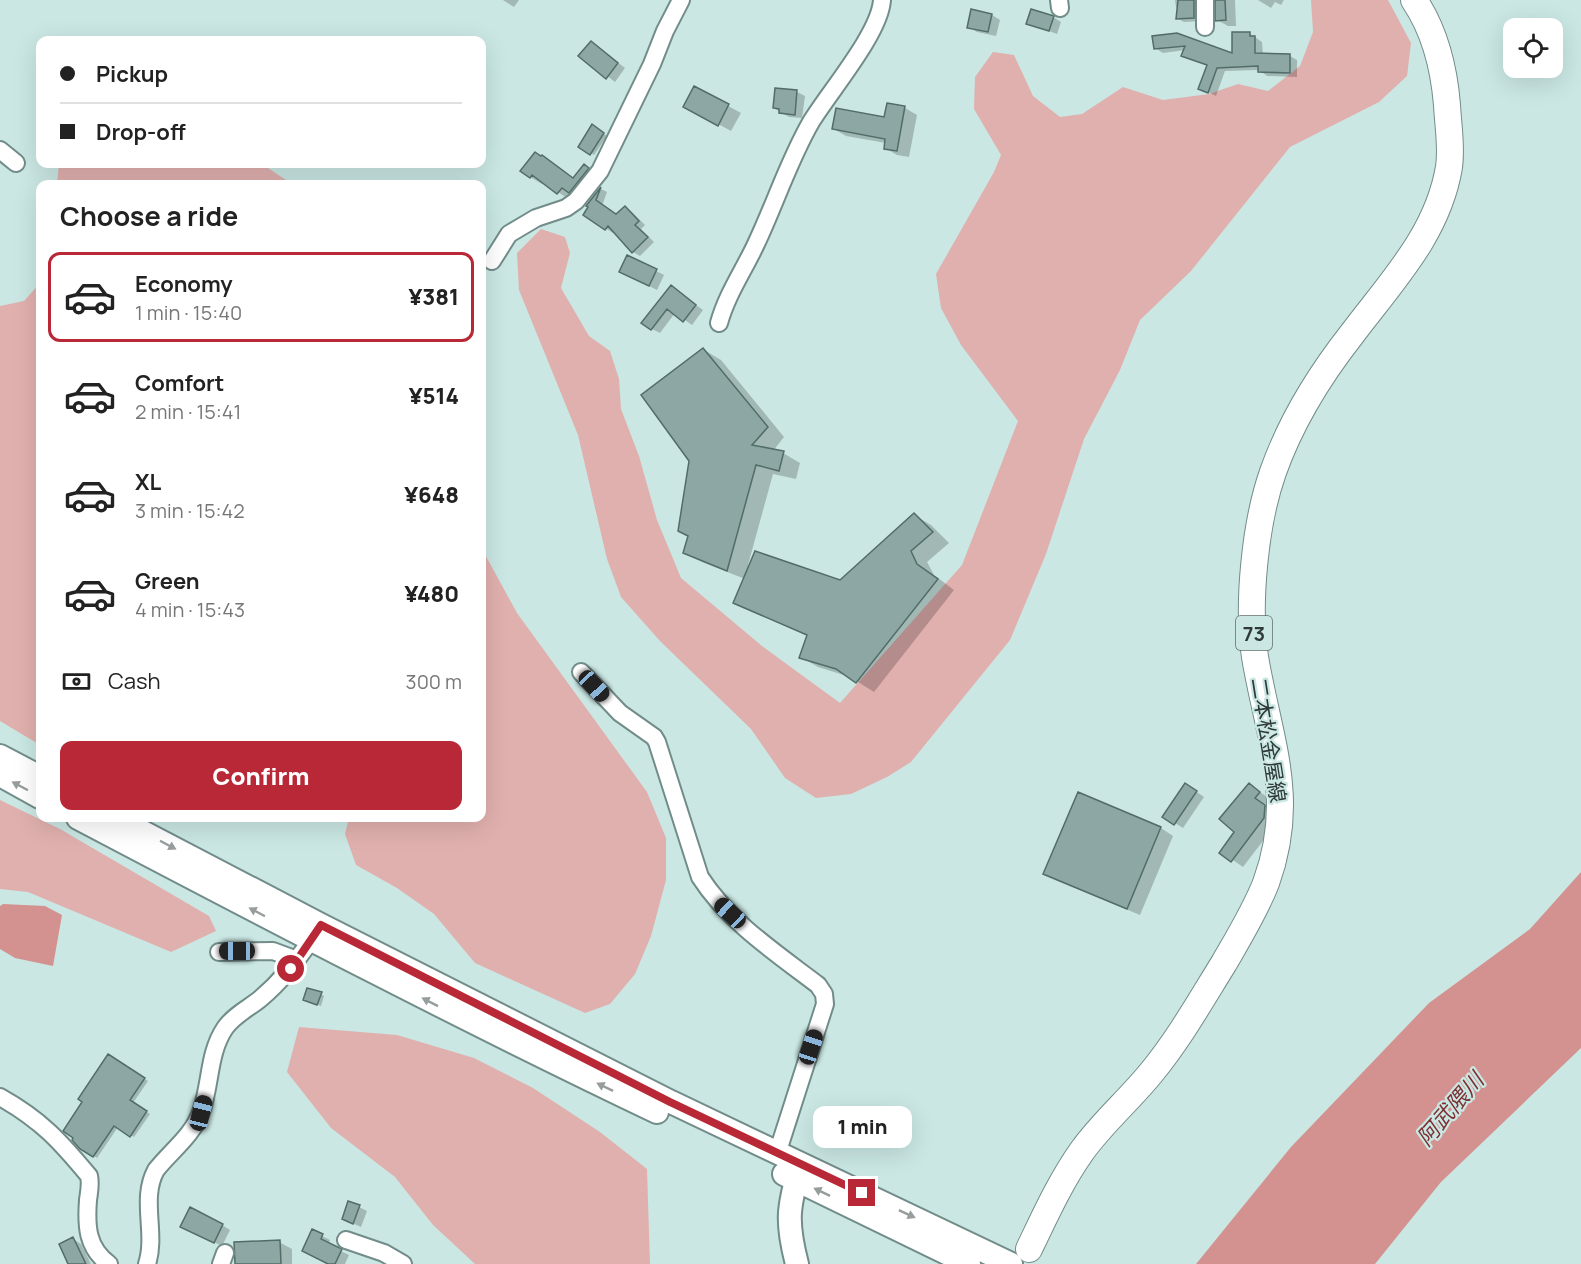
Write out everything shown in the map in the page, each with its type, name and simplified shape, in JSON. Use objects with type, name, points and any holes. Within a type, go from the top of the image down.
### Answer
[{"type":"main road","name":"二本松金屋線","points":[[1020,1257],[1081,1153],[1099,1129],[1154,1069],[1203,997],[1254,909],[1272,864],[1280,819],[1280,781],[1255,655],[1254,561],[1271,475],[1288,432],[1319,378],[1407,263],[1427,232],[1441,197],[1449,167],[1450,145],[1446,86],[1435,42],[1414,0]]},
{"type":"street","points":[[492,261],[509,234],[536,218],[571,204],[586,190],[600,171],[681,0]]},
{"type":"street","points":[[719,323],[723,306],[756,245],[810,124],[874,28],[882,10],[882,0]]},
{"type":"street","points":[[1205,0],[1205,27]]},
{"type":"street","points":[[0,150],[16,163]]},
{"type":"street","points":[[581,672],[620,713],[654,737],[657,742],[700,877],[712,897],[764,945],[818,985],[824,994],[825,1004],[777,1154]]},
{"type":"street","points":[[0,756],[36,775]]},
{"type":"street","points":[[0,776],[36,795]]},
{"type":"street","points":[[86,822],[316,933],[511,1022],[777,1154],[798,1172],[969,1264]]},
{"type":"street","points":[[123,822],[511,1043],[798,1172],[1020,1257]]},
{"type":"street","points":[[147,1264],[151,1251],[148,1213],[152,1178],[156,1170],[193,1128],[201,1113],[208,1076],[220,1037],[226,1026],[244,1009],[259,1000],[291,969],[316,933]]},
{"type":"street","points":[[219,951],[273,951],[297,960]]},
{"type":"street","points":[[0,1098],[21,1108],[38,1120],[89,1176],[87,1215],[90,1240],[94,1250],[109,1264]]},
{"type":"street","points":[[796,1264],[788,1216],[798,1172]]},
{"type":"street","points":[[346,1240],[384,1253],[403,1264]]},
{"type":"shaded area","points":[[1311,0],[1388,0],[1411,43],[1407,76],[1379,102],[1290,147],[1191,271],[1140,320],[1120,370],[1084,439],[1046,554],[1010,640],[911,762],[887,777],[851,794],[816,798],[785,778],[751,729],[660,641],[621,597],[607,559],[578,435],[519,290],[517,253],[541,229],[565,237],[570,253],[561,288],[589,336],[610,351],[619,379],[621,409],[639,456],[657,520],[681,578],[762,646],[840,703],[962,565],[1018,421],[961,345],[941,308],[936,274],[994,172],[1001,155],[974,109],[975,77],[993,52],[1014,55],[1033,96],[1060,117],[1082,114],[1123,87],[1163,100],[1209,94],[1238,84],[1268,91],[1300,66],[1313,32]]},
{"type":"shaded area","points":[[59,168],[268,168],[286,180],[57,180]]},
{"type":"shaded area","points":[[36,288],[36,743],[0,721],[0,306],[24,301]]},
{"type":"shaded area","points":[[486,556],[517,613],[647,792],[666,838],[666,880],[651,936],[635,974],[610,1004],[585,1013],[475,963],[434,914],[397,888],[356,865],[345,834],[348,822],[486,822]]},
{"type":"shaded area","points":[[0,800],[36,817],[36,822],[46,822],[60,829],[209,916],[216,931],[171,952],[28,892],[0,889]]},
{"type":"shaded area","points":[[299,1027],[397,1035],[474,1058],[533,1088],[600,1132],[647,1169],[650,1264],[475,1264],[433,1225],[395,1177],[331,1128],[287,1072]]},
{"type":"water","name":"阿武隈川","points":[[1581,872],[1581,1048],[1441,1182],[1375,1264],[1196,1264],[1291,1147],[1429,1003],[1530,929]]},
{"type":"water","points":[[3,904],[45,906],[62,915],[53,966],[15,958],[0,949],[0,906]]},
{"type":"building","points":[[1178,0],[1194,0],[1194,18],[1176,19]]},
{"type":"building","points":[[1215,0],[1225,0],[1226,20],[1215,21]]},
{"type":"building","points":[[971,9],[992,14],[988,32],[967,28]]},
{"type":"building","points":[[1031,9],[1054,16],[1049,31],[1026,24]]},
{"type":"building","points":[[1232,32],[1250,32],[1250,36],[1255,36],[1255,53],[1290,54],[1290,73],[1258,72],[1258,66],[1217,68],[1208,93],[1198,89],[1207,65],[1181,56],[1185,46],[1154,49],[1152,36],[1177,33],[1232,53]]},
{"type":"building","points":[[591,41],[618,63],[606,79],[578,56]]},
{"type":"building","points":[[694,86],[729,104],[718,126],[683,107]]},
{"type":"building","points":[[775,88],[797,90],[795,115],[779,113],[779,109],[773,108]]},
{"type":"building","points":[[887,103],[905,106],[897,151],[884,149],[885,139],[832,129],[836,108],[884,117]]},
{"type":"building","points":[[592,124],[604,133],[590,155],[578,147]]},
{"type":"building","points":[[535,152],[573,178],[584,164],[589,168],[569,193],[562,188],[557,194],[532,175],[530,178],[520,171]]},
{"type":"building","points":[[601,187],[596,200],[616,214],[625,206],[639,221],[635,225],[648,237],[632,253],[608,226],[605,230],[583,215],[588,207],[586,206]]},
{"type":"building","points":[[627,255],[657,269],[649,286],[619,272]]},
{"type":"building","points":[[671,285],[696,305],[683,322],[667,309],[651,330],[641,323]]},
{"type":"building","points":[[703,348],[768,427],[752,445],[784,451],[779,471],[756,465],[727,571],[683,553],[688,536],[678,531],[689,461],[641,395]]},
{"type":"building","points":[[914,513],[933,532],[911,551],[917,564],[938,579],[856,683],[836,669],[799,658],[807,635],[733,603],[755,551],[840,580]]},
{"type":"building","points":[[1185,783],[1197,791],[1174,825],[1162,817]]},
{"type":"building","points":[[1249,783],[1260,792],[1255,798],[1265,805],[1264,818],[1231,862],[1219,853],[1234,832],[1219,819]]},
{"type":"building","points":[[1078,792],[1161,827],[1127,909],[1043,874]]},
{"type":"building","points":[[307,988],[322,992],[317,1005],[303,1000]]},
{"type":"building","points":[[108,1054],[145,1078],[130,1100],[147,1111],[130,1137],[114,1126],[93,1157],[80,1149],[72,1140],[73,1138],[63,1131],[82,1102],[78,1099]]},
{"type":"building","points":[[348,1201],[360,1205],[353,1224],[342,1219]]},
{"type":"building","points":[[190,1207],[223,1224],[214,1243],[180,1227]]},
{"type":"building","points":[[312,1229],[323,1234],[321,1239],[342,1249],[335,1264],[328,1264],[302,1251]]},
{"type":"building","points":[[73,1237],[86,1264],[68,1264],[59,1244]]},
{"type":"building","points":[[280,1240],[281,1264],[235,1264],[234,1242]]},
{"type":"route","points":[[291,969],[321,925],[670,1102],[862,1193]]}]
